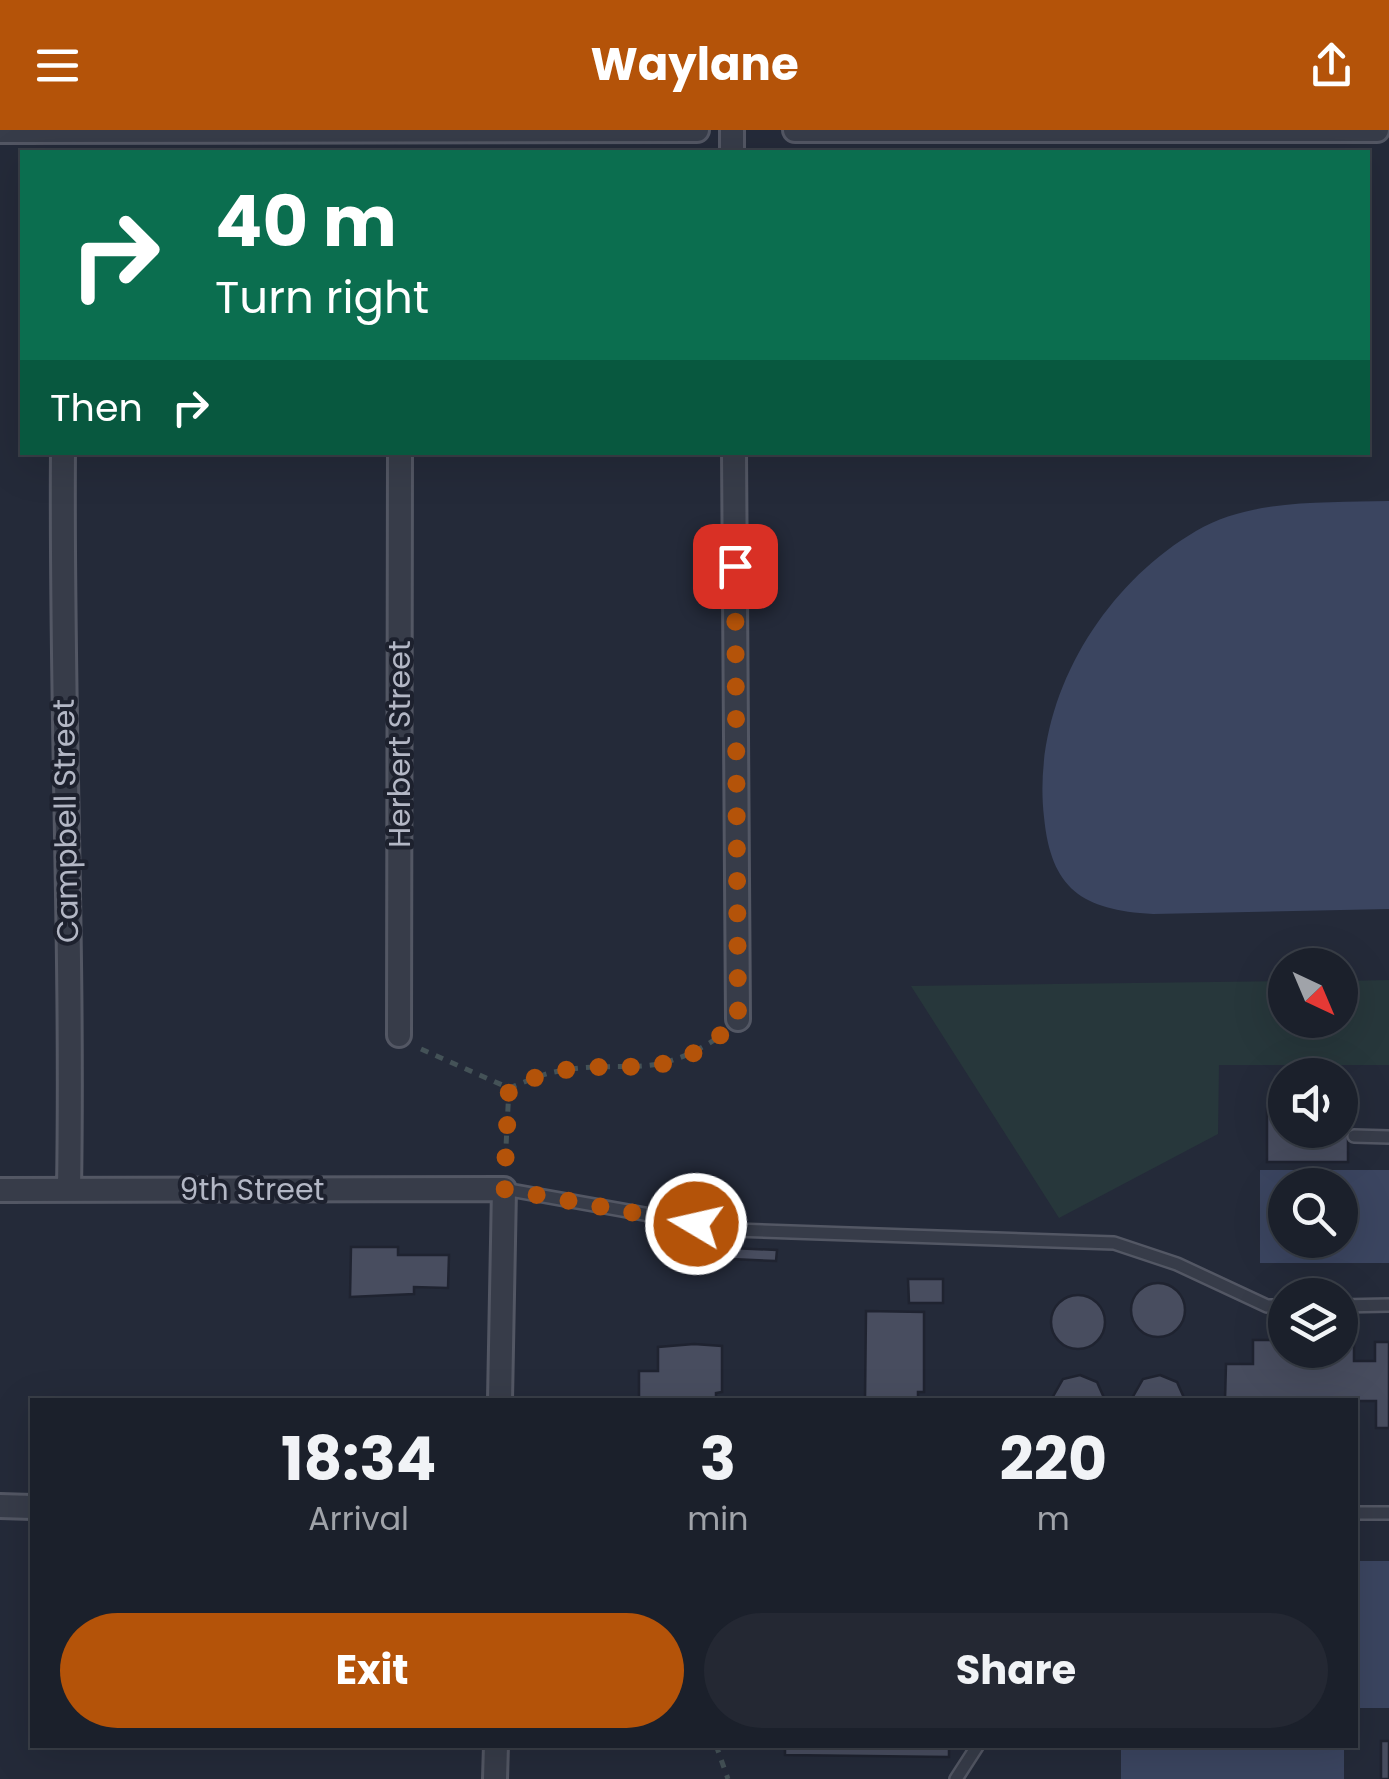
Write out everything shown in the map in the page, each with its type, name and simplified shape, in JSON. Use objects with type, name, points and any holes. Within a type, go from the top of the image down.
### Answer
[{"type":"street","points":[[0,131],[401,138],[697,130]]},
{"type":"street","points":[[796,130],[1377,130]]},
{"type":"street","name":"Campbell Street","points":[[63,455],[65,882],[72,1043],[69,1190]]},
{"type":"street","name":"Herbert Street","points":[[399,1035],[400,455]]},
{"type":"street","points":[[734,455],[738,1019]]},
{"type":"street","points":[[500,1398],[504,1189]]},
{"type":"street","name":"9th Street","points":[[0,1190],[504,1189]]},
{"type":"street","points":[[0,1506],[30,1506]]},
{"type":"street","points":[[495,1779],[496,1748]]},
{"type":"lane","points":[[1358,1136],[1389,1137]]},
{"type":"lane","points":[[504,1189],[734,1230],[1114,1242],[1177,1264],[1268,1306]]},
{"type":"lane","points":[[1358,1306],[1389,1305]]},
{"type":"lane","points":[[1358,1513],[1389,1513]]},
{"type":"lane","points":[[956,1779],[976,1748]]},
{"type":"path","points":[[399,1035],[509,1088],[554,1072],[648,1068],[675,1062],[721,1036],[738,1019]]},
{"type":"path","points":[[504,1189],[509,1088]]},
{"type":"path","points":[[717,1748],[728,1779]]},
{"type":"shaded area","points":[[1389,980],[1389,1065],[1358,1065],[1358,1058],[1268,1058],[1268,1065],[1219,1065],[1218,1134],[1059,1218],[911,986],[1268,981],[1268,1038],[1358,1038],[1358,981]]},
{"type":"water","points":[[1389,501],[1389,909],[1153,914],[1107,907],[1074,891],[1054,862],[1048,842],[1043,775],[1049,733],[1061,692],[1102,617],[1161,555],[1218,520],[1290,504]]},
{"type":"water","points":[[1260,1170],[1268,1170],[1268,1258],[1358,1258],[1358,1170],[1389,1170],[1389,1263],[1260,1263]]},
{"type":"water","points":[[1358,1561],[1389,1561],[1389,1708],[1358,1708]]},
{"type":"water","points":[[1121,1748],[1344,1748],[1344,1779],[1121,1779]]},
{"type":"building","points":[[1267,1109],[1268,1148],[1348,1148],[1348,1162],[1267,1162]]},
{"type":"building","points":[[351,1247],[398,1247],[398,1255],[449,1255],[448,1288],[414,1287],[414,1294],[350,1297]]},
{"type":"building","points":[[731,1248],[777,1250],[776,1261],[731,1259]]},
{"type":"building","points":[[908,1279],[943,1279],[943,1303],[909,1303]]},
{"type":"building","points":[[1158,1283],[1177,1291],[1185,1310],[1177,1329],[1158,1337],[1139,1329],[1131,1310],[1139,1291]]},
{"type":"building","points":[[1078,1295],[1097,1303],[1105,1322],[1097,1341],[1078,1349],[1059,1341],[1051,1322],[1059,1303]]},
{"type":"building","points":[[866,1311],[924,1312],[924,1392],[918,1392],[918,1398],[865,1398]]},
{"type":"building","points":[[1253,1340],[1268,1340],[1268,1368],[1358,1368],[1358,1361],[1375,1361],[1375,1342],[1389,1342],[1389,1428],[1376,1428],[1376,1401],[1225,1398],[1226,1364],[1253,1364]]},
{"type":"building","points":[[722,1346],[722,1392],[716,1393],[716,1398],[639,1398],[639,1371],[658,1371],[658,1347]]},
{"type":"building","points":[[1080,1375],[1097,1382],[1104,1398],[1052,1398],[1063,1379]]},
{"type":"building","points":[[1160,1375],[1177,1382],[1184,1398],[1132,1398],[1143,1379]]},
{"type":"building","points":[[1381,1741],[1389,1741],[1389,1779],[1381,1779]]},
{"type":"building","points":[[785,1748],[949,1748],[949,1757],[785,1755]]},
{"type":"route","points":[[696,1224],[504,1189],[509,1088],[554,1072],[648,1068],[675,1062],[721,1036],[738,1019],[735,566]]}]
